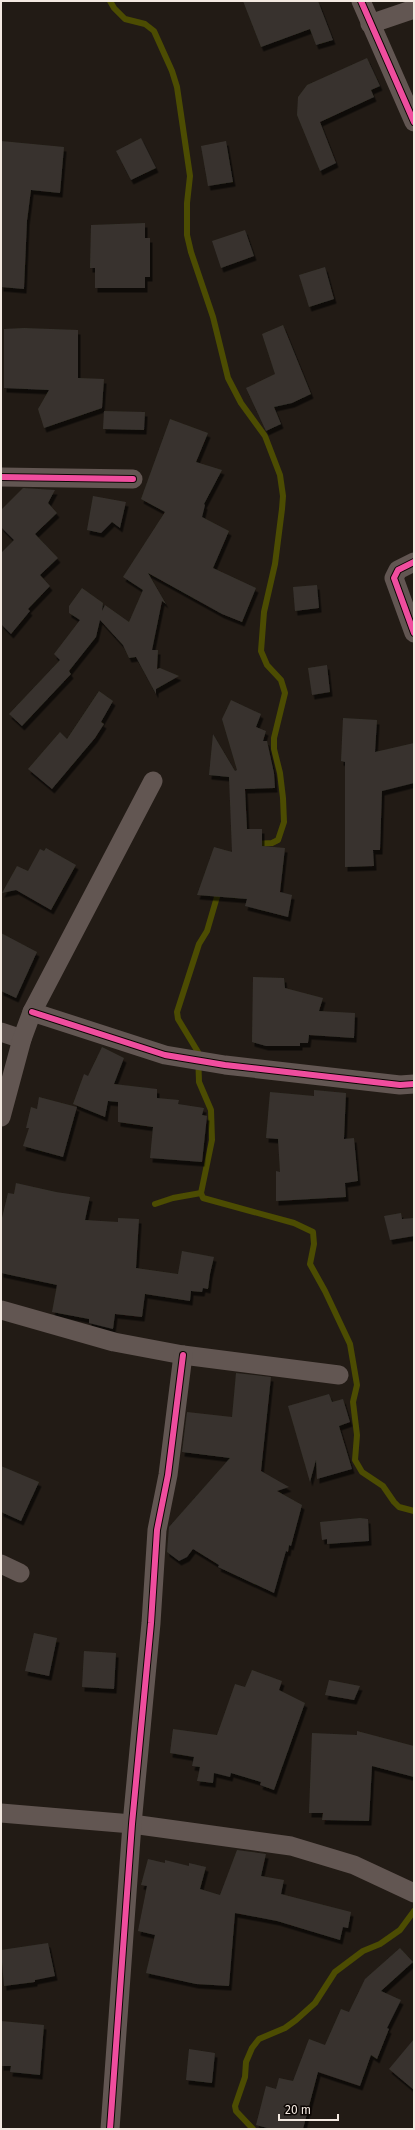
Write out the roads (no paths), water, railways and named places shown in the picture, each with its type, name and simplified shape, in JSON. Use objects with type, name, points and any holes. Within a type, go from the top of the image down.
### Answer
[{"type":"street","points":[[361,1],[414,122]]},
{"type":"street","points":[[370,24],[414,9]]},
{"type":"street","points":[[1,477],[133,479]]},
{"type":"street","points":[[414,562],[398,570],[394,578],[414,633]]},
{"type":"street","points":[[1,1117],[22,1039],[32,1012],[153,781]]},
{"type":"street","points":[[32,1012],[165,1055],[225,1065],[400,1085],[414,1084]]},
{"type":"street","points":[[1,1032],[22,1039]]},
{"type":"street","points":[[1,1310],[114,1342],[183,1355],[339,1375]]},
{"type":"street","points":[[110,2129],[132,1824],[151,1623],[157,1530],[168,1475],[183,1355]]},
{"type":"street","points":[[1,1564],[20,1573]]},
{"type":"street","points":[[1,1813],[132,1824],[291,1846],[354,1865],[414,1893]]},
{"type":"waterway","points":[[110,1],[114,8],[125,19],[145,24],[154,31],[172,71],[177,87],[190,176],[187,203],[187,235],[191,252],[213,317],[228,378],[241,403],[265,436],[280,475],[283,496],[282,509],[275,564],[264,612],[261,651],[267,665],[281,680],[285,693],[274,738],[274,749],[280,773],[283,798],[284,822],[278,840],[272,843],[255,844]]},
{"type":"waterway","points":[[219,890],[207,931],[199,944],[177,1012],[178,1019],[198,1052],[199,1082],[211,1110],[212,1140],[201,1193],[203,1198],[294,1223],[313,1232],[314,1244],[310,1264],[325,1291],[350,1344],[357,1385],[353,1402],[357,1435],[355,1460],[362,1472],[383,1486],[399,1507],[414,1511]]},
{"type":"waterway","points":[[155,1204],[173,1198],[201,1193]]},
{"type":"waterway","points":[[253,2129],[236,2111],[235,2106],[245,2077],[246,2062],[252,2048],[259,2039],[285,2028],[296,2020],[315,2003],[335,1972],[363,1951],[380,1944],[400,1930],[414,1911]]}]
